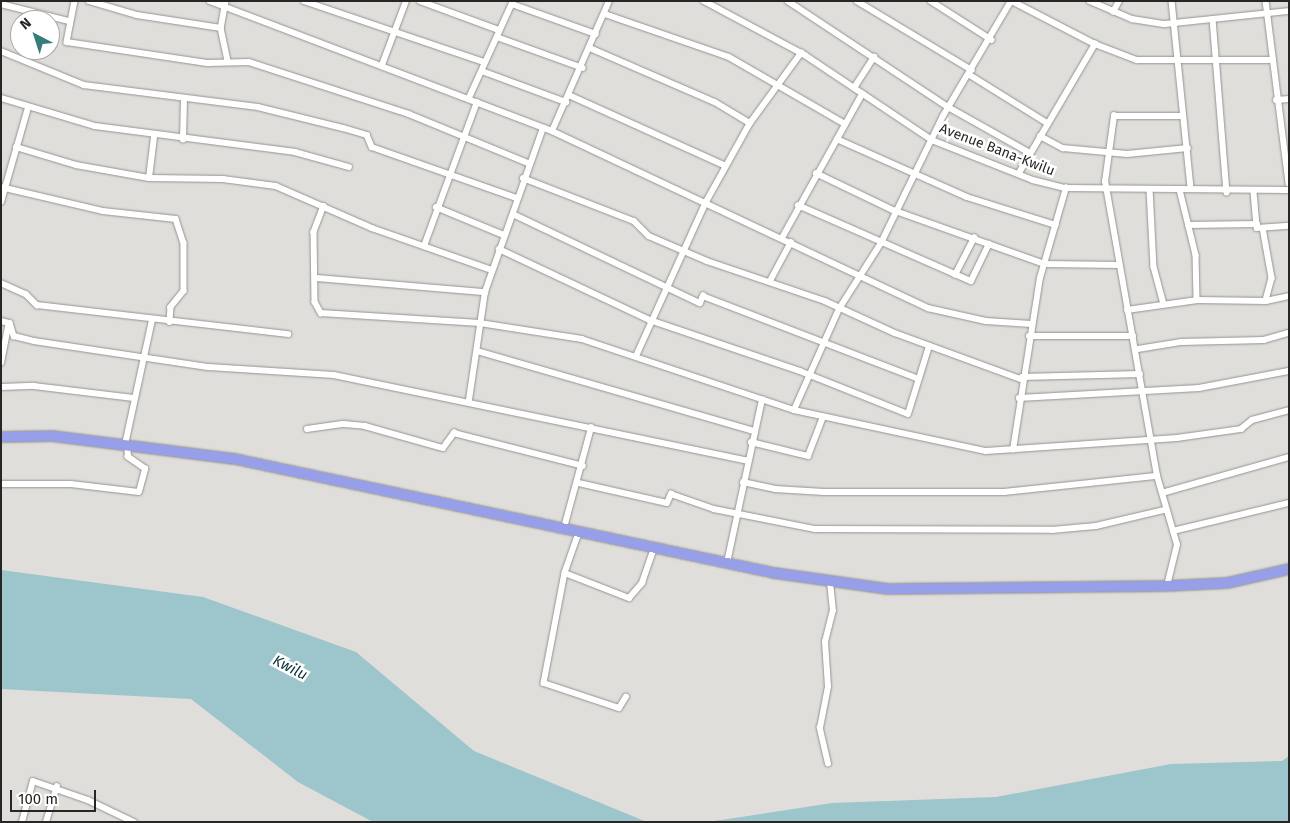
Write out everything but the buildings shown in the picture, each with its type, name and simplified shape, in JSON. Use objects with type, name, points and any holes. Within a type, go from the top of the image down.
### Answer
[{"type":"highway","points":[[1,437],[52,436],[235,459],[564,528],[654,549],[888,589],[991,591],[1167,586],[1227,583],[1289,569]]},
{"type":"street","points":[[75,1],[69,22],[67,42],[208,63],[228,60],[264,66],[463,136],[528,163]]},
{"type":"street","points":[[89,1],[137,15],[221,28]]},
{"type":"street","points":[[210,1],[224,9],[382,65],[552,131],[791,242],[858,277],[953,316],[1031,324]]},
{"type":"street","points":[[226,1],[221,28],[228,60]]},
{"type":"street","points":[[304,1],[484,62]]},
{"type":"street","points":[[382,65],[406,1]]},
{"type":"street","points":[[420,1],[498,30]]},
{"type":"street","points":[[552,131],[583,68],[605,14],[608,1]]},
{"type":"street","name":"Avenue Bana-Kwilu","points":[[704,1],[800,53],[932,140],[1018,173],[1066,188],[1180,190],[1191,188],[1227,192],[1289,190]]},
{"type":"street","points":[[788,1],[948,107],[1030,153]]},
{"type":"street","points":[[857,1],[1047,123]]},
{"type":"street","points":[[931,1],[992,40]]},
{"type":"street","points":[[794,410],[839,309],[881,243],[916,176],[948,107],[992,40],[1011,1],[1095,44],[1137,60],[1273,60]]},
{"type":"street","points":[[1090,1],[1113,12],[1146,22],[1173,23],[1289,12]]},
{"type":"street","points":[[1113,12],[1119,1]]},
{"type":"street","points":[[1172,1],[1191,188]]},
{"type":"street","points":[[1266,1],[1276,100],[1289,184]]},
{"type":"street","points":[[469,98],[512,2],[596,34]]},
{"type":"street","points":[[1,4],[69,22]]},
{"type":"street","points":[[605,14],[729,56],[780,83],[812,108],[845,124]]},
{"type":"street","points":[[1213,19],[1227,192]]},
{"type":"street","points":[[497,37],[583,68]]},
{"type":"street","points":[[1018,173],[1095,44]]},
{"type":"street","points":[[590,48],[715,102],[750,123]]},
{"type":"street","points":[[1,51],[69,81],[184,100],[258,107],[323,122],[368,135],[372,147],[448,172],[517,198]]},
{"type":"street","points":[[637,354],[681,251],[706,202],[750,123],[800,53]]},
{"type":"street","points":[[854,88],[874,57]]},
{"type":"street","points":[[482,71],[566,102]]},
{"type":"street","points":[[782,238],[798,205],[862,94]]},
{"type":"street","points":[[569,95],[726,166]]},
{"type":"street","points":[[1,98],[28,108],[154,137],[287,151],[349,167]]},
{"type":"street","points":[[1276,100],[1289,99]]},
{"type":"street","points":[[183,140],[184,100]]},
{"type":"street","points":[[424,246],[448,172],[477,102]]},
{"type":"street","points":[[1,202],[3,188],[28,108]]},
{"type":"street","points":[[1167,586],[1178,554],[1173,531],[1164,510],[1157,476],[1146,394],[1140,374],[1138,349],[1133,336],[1105,189],[1114,116],[1183,116]]},
{"type":"street","points":[[469,400],[485,292],[513,214],[528,163],[543,128]]},
{"type":"street","points":[[1040,136],[1063,148],[1153,154],[1188,148]]},
{"type":"street","points":[[149,178],[154,137]]},
{"type":"street","points":[[837,138],[916,176],[1056,225]]},
{"type":"street","points":[[16,146],[76,165],[149,178],[222,179],[276,186],[424,246],[492,270]]},
{"type":"street","points":[[816,174],[898,211],[1045,264],[1119,265]]},
{"type":"street","points":[[523,178],[634,221],[649,236],[681,251],[770,281],[929,346],[1022,378],[1140,374]]},
{"type":"street","points":[[3,188],[103,211],[176,219],[184,244],[184,291],[172,307],[170,322]]},
{"type":"street","points":[[1013,450],[1031,324],[1066,188]]},
{"type":"street","points":[[1150,189],[1154,267],[1164,304]]},
{"type":"street","points":[[1180,190],[1196,255],[1197,300]]},
{"type":"street","points":[[1254,192],[1257,228],[1289,226]]},
{"type":"street","points":[[798,205],[971,281],[989,244]]},
{"type":"street","points":[[324,206],[314,232],[317,278],[315,302],[322,314],[480,323],[582,339],[637,354],[701,382],[794,410],[961,446],[1013,450],[1152,439],[1241,429],[1252,420],[1289,410]]},
{"type":"street","points":[[436,207],[504,235]]},
{"type":"street","points":[[513,214],[700,303],[703,296],[919,379]]},
{"type":"street","points":[[1188,225],[1256,224]]},
{"type":"street","points":[[1263,228],[1272,278],[1266,301]]},
{"type":"street","points":[[955,275],[974,238]]},
{"type":"street","points":[[770,281],[791,242]]},
{"type":"street","points":[[499,249],[650,320],[809,375],[908,414],[929,346]]},
{"type":"street","points":[[317,278],[485,292]]},
{"type":"street","points":[[1,283],[26,294],[37,305],[152,320],[288,334]]},
{"type":"street","points":[[1128,310],[1197,300],[1266,301],[1289,296]]},
{"type":"street","points":[[1,484],[71,484],[139,492],[145,468],[128,457],[126,444],[133,398],[152,320]]},
{"type":"street","points":[[1,321],[10,323]]},
{"type":"street","points":[[10,323],[14,336],[34,341],[209,368],[334,375],[469,400],[591,428],[746,460]]},
{"type":"street","points":[[1,363],[2,346],[10,323]]},
{"type":"street","points":[[1138,349],[1182,342],[1264,340],[1289,333]]},
{"type":"street","points":[[1030,336],[1133,336]]},
{"type":"street","points":[[477,351],[754,430]]},
{"type":"street","points":[[1019,398],[1146,394],[1289,371]]},
{"type":"street","points":[[1,388],[34,386],[133,398]]},
{"type":"street","points":[[727,563],[746,460],[762,400]]},
{"type":"street","points":[[751,442],[808,456],[823,417]]},
{"type":"street","points":[[307,429],[344,424],[365,426],[443,448],[454,433],[583,466]]},
{"type":"street","points":[[564,528],[579,483],[591,428]]},
{"type":"street","points":[[1162,493],[1289,457]]},
{"type":"street","points":[[743,482],[824,492],[1004,492],[1157,476]]},
{"type":"street","points":[[579,483],[667,503],[671,494],[736,513],[815,529],[1052,530],[1096,526],[1164,510]]},
{"type":"street","points":[[1173,531],[1289,503]]},
{"type":"street","points":[[579,533],[565,573],[544,683],[619,708],[626,697]]},
{"type":"street","points":[[565,573],[629,598],[642,584],[654,549]]},
{"type":"street","points":[[828,764],[820,728],[828,687],[825,642],[834,611],[830,580]]},
{"type":"street","points":[[22,822],[33,781],[57,788],[134,822]]},
{"type":"street","points":[[46,822],[57,788]]},
{"type":"water","name":"Kwilu","points":[[1,570],[203,597],[356,652],[474,751],[647,822],[373,822],[298,782],[191,699],[1,689]]},
{"type":"water","points":[[1289,756],[1289,822],[708,822],[832,803],[996,797],[1171,764],[1282,761]]}]
